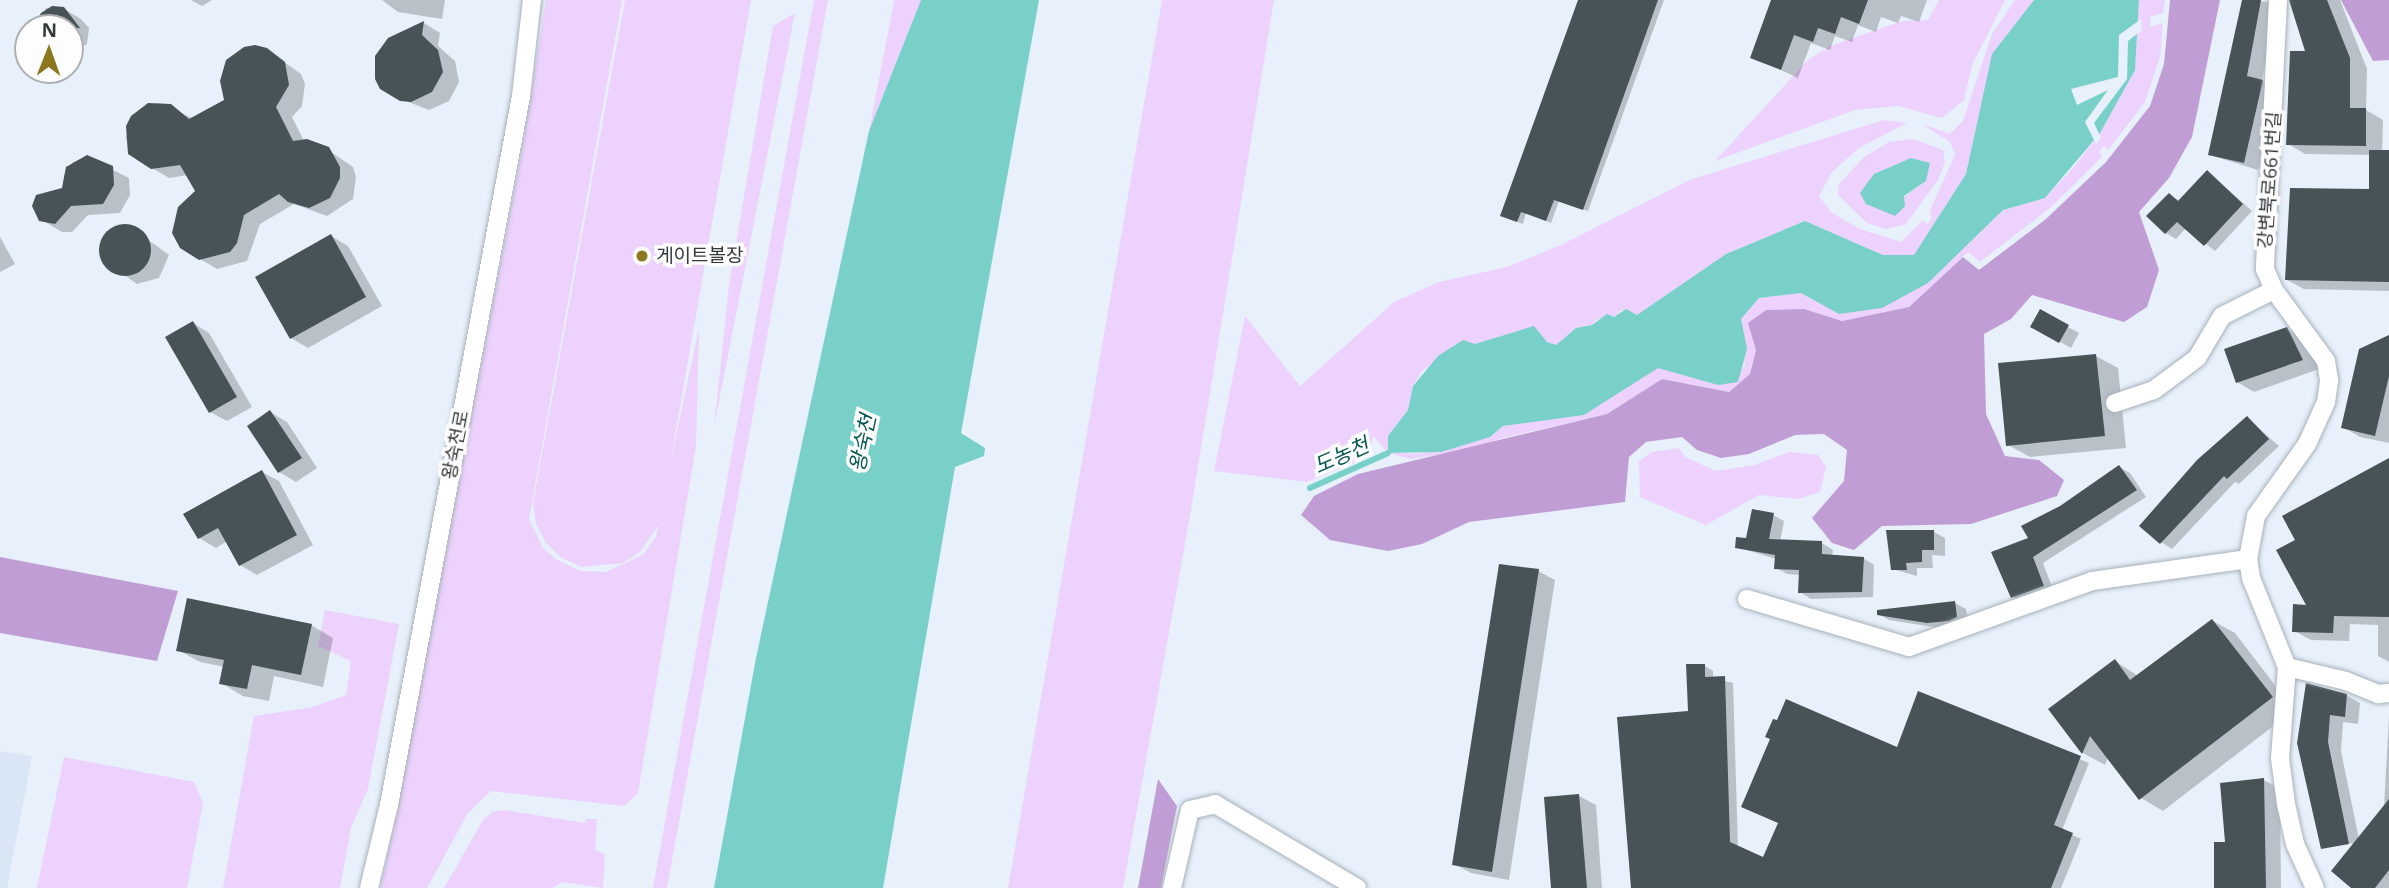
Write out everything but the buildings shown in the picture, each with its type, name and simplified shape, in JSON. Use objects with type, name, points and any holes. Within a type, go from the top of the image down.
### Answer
[{"type":"street","name":"왕숙천로","points":[[369,888],[389,806],[519,110],[532,0]]},
{"type":"street","name":"강변북로661번길","points":[[2248,559],[2256,516],[2307,444],[2326,402],[2329,381],[2326,361],[2274,290],[2265,269],[2264,246],[2275,125],[2278,0]]},
{"type":"street","points":[[2115,403],[2154,390],[2197,358],[2222,316],[2274,290]]},
{"type":"street","points":[[1746,599],[1909,647],[2021,610],[2057,591],[2092,581],[2248,559],[2287,667],[2280,758],[2295,844],[2315,888]]},
{"type":"street","points":[[2287,667],[2346,681],[2378,694],[2389,692]]},
{"type":"street","points":[[1172,888],[1184,823],[1190,810],[1201,804],[1215,804],[1357,888]]},
{"type":"shaded area","points":[[546,0],[622,0],[529,519],[543,548],[556,559],[580,571],[606,572],[644,554],[656,536],[658,526],[640,552],[623,563],[582,567],[562,558],[546,543],[536,524],[533,503],[625,0],[751,0],[670,464],[699,328],[696,447],[638,793],[624,806],[491,791],[468,813],[427,888],[381,888],[522,151]]},
{"type":"shaded area","points":[[814,0],[828,0],[667,888],[653,888]]},
{"type":"shaded area","points":[[894,0],[921,0],[869,131],[892,12]]},
{"type":"shaded area","points":[[1162,0],[1274,0],[1190,516],[1123,888],[1008,888]]},
{"type":"shaded area","points":[[1939,0],[2005,0],[1972,65],[1964,100],[1942,118],[1898,106],[1855,110],[1715,161],[1808,60],[1830,46],[1902,21],[1928,20]]},
{"type":"shaded area","points":[[2015,0],[2034,0],[1992,54],[1966,174],[1914,256],[1883,255],[1805,221],[1726,254],[1637,315],[1622,310],[1614,317],[1597,319],[1592,325],[1576,328],[1556,345],[1547,342],[1534,327],[1475,344],[1423,370],[1413,386],[1408,410],[1388,436],[1388,452],[1418,454],[1490,437],[1503,426],[1584,415],[1658,367],[1718,385],[1745,366],[1741,319],[1759,298],[1801,293],[1839,314],[1928,283],[2003,210],[2045,198],[2073,168],[2100,133],[2135,70],[2139,0],[2165,0],[2163,13],[2150,17],[2150,27],[2163,23],[2160,57],[2145,102],[2108,150],[2104,146],[2099,151],[2102,157],[2050,208],[1980,262],[1968,252],[1909,307],[1842,321],[1804,309],[1749,323],[1756,350],[1750,375],[1729,392],[1662,379],[1607,414],[1506,437],[1472,449],[1411,459],[1388,453],[1373,436],[1369,456],[1307,482],[1214,471],[1245,316],[1300,386],[1394,302],[1439,282],[1507,267],[1561,245],[1692,179],[1884,120],[1907,123],[1859,148],[1832,172],[1819,196],[1832,213],[1860,229],[1901,242],[1923,220],[1927,225],[1932,218],[1930,210],[1955,155],[1950,142],[1922,124],[1950,134],[1963,121],[1992,34]]},
{"type":"shaded area","points":[[2170,0],[2220,0],[2192,137],[2169,178],[2139,212],[2159,270],[2147,307],[2124,322],[2032,295],[2011,319],[1984,334],[1986,414],[2005,456],[2039,460],[2064,480],[2057,496],[1971,524],[1882,526],[1854,550],[1832,543],[1812,518],[1844,481],[1847,450],[1824,434],[1795,435],[1749,454],[1721,458],[1697,450],[1682,437],[1646,442],[1629,457],[1625,502],[1469,522],[1422,544],[1388,551],[1330,540],[1301,515],[1314,496],[1358,474],[1607,414],[1662,379],[1729,392],[1750,374],[1756,350],[1748,323],[1766,310],[1804,309],[1842,321],[1909,307],[1963,257],[1979,270],[2046,219],[2106,162],[2150,106],[2164,64]]},
{"type":"shaded area","points":[[2341,0],[2389,0],[2389,60],[2373,61]]},
{"type":"shaded area","points":[[795,13],[714,427],[729,285],[773,26]]},
{"type":"shaded area","points":[[1913,139],[1943,150],[1945,162],[1938,180],[1905,225],[1885,229],[1867,223],[1838,195],[1839,184],[1864,157],[1889,142]],"holes":[[[1911,158],[1929,163],[1926,181],[1904,197],[1905,206],[1874,174]]]},
{"type":"shaded area","points":[[1679,448],[1685,457],[1716,471],[1754,465],[1790,452],[1818,455],[1826,467],[1820,492],[1798,499],[1759,495],[1706,525],[1640,497],[1639,461],[1652,452]]},
{"type":"shaded area","points":[[0,557],[178,591],[157,661],[0,633]]},
{"type":"shaded area","points":[[325,610],[399,624],[368,789],[351,828],[340,888],[223,888],[254,716],[313,707],[346,695],[351,661],[318,646]]},
{"type":"shaded area","points":[[0,751],[32,756],[7,888],[0,888]]},
{"type":"shaded area","points":[[64,757],[194,782],[203,803],[187,888],[37,888]]},
{"type":"shaded area","points":[[1158,779],[1177,806],[1161,888],[1138,888]]},
{"type":"shaded area","points":[[505,810],[585,823],[586,819],[597,819],[595,850],[605,854],[603,888],[563,882],[552,888],[444,888],[483,820],[492,812]]},
{"type":"water","name":"왕숙천","points":[[921,0],[1039,0],[961,433],[985,448],[984,456],[955,467],[883,888],[714,888],[756,658],[869,131]]},
{"type":"water","points":[[2034,0],[2139,0],[2135,70],[2100,133],[2045,198],[2003,210],[1928,283],[1882,308],[1839,314],[1801,293],[1759,298],[1741,319],[1747,349],[1738,382],[1718,385],[1658,368],[1584,415],[1503,426],[1490,437],[1441,452],[1388,453],[1388,436],[1408,410],[1413,386],[1438,356],[1463,340],[1475,344],[1534,326],[1547,342],[1556,345],[1576,328],[1592,325],[1607,314],[1614,317],[1626,309],[1637,315],[1726,254],[1805,221],[1883,255],[1914,255],[1966,174],[1992,54]]},
{"type":"water","points":[[1911,158],[1930,163],[1926,181],[1904,196],[1905,206],[1895,216],[1866,204],[1860,193],[1874,174]]},
{"type":"pier","points":[[2141,19],[2142,30],[2128,41],[2127,79],[2094,123],[2101,138],[2096,144],[2085,122],[2108,90],[2077,105],[2071,89],[2118,77],[2119,35]]},
{"type":"waterway","name":"도농천","points":[[1310,488],[1388,453]]},
{"type":"place","name":"게이트볼장","points":[[642,256]]}]
